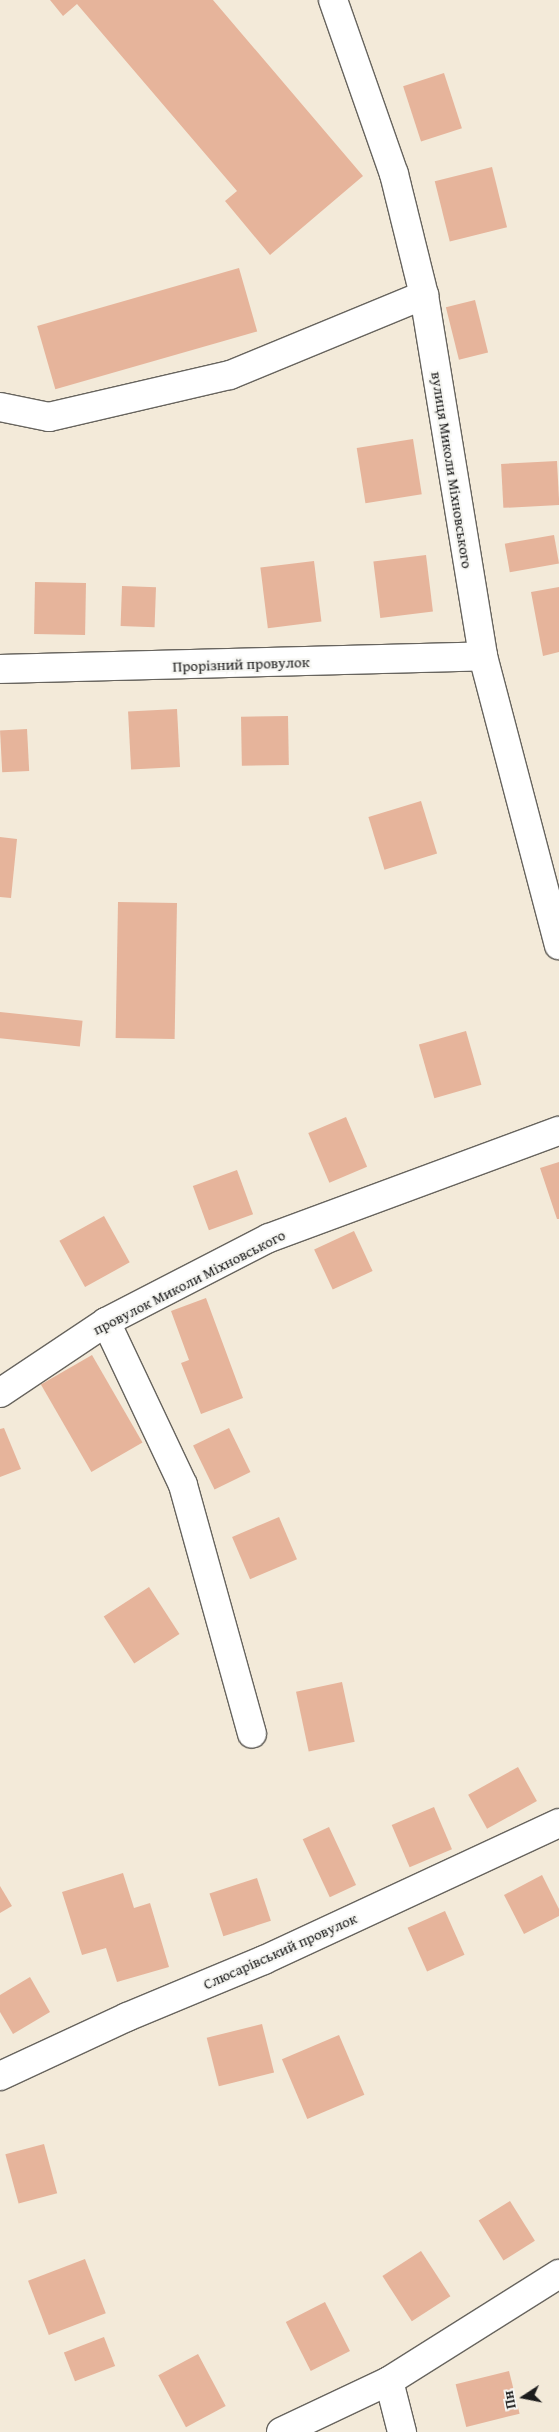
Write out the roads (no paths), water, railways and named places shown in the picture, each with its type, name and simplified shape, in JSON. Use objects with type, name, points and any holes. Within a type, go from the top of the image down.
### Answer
[{"type":"street","name":"вулиця Миколи Міхновського","points":[[334,0],[394,174],[424,295],[483,656],[559,945]]},
{"type":"street","points":[[0,407],[49,417],[230,375],[424,295]]},
{"type":"street","name":"Прорізний провулок","points":[[0,668],[483,656]]},
{"type":"street","name":"провулок Миколи Міхновського","points":[[0,1393],[106,1322],[270,1238],[559,1131]]},
{"type":"street","points":[[106,1322],[183,1485],[252,1734]]},
{"type":"street","name":"Слюсарівський провулок","points":[[0,2076],[127,2017],[264,1960],[559,1822]]},
{"type":"street","points":[[281,2432],[389,2380],[559,2274]]},
{"type":"street","points":[[389,2380],[402,2432]]}]
